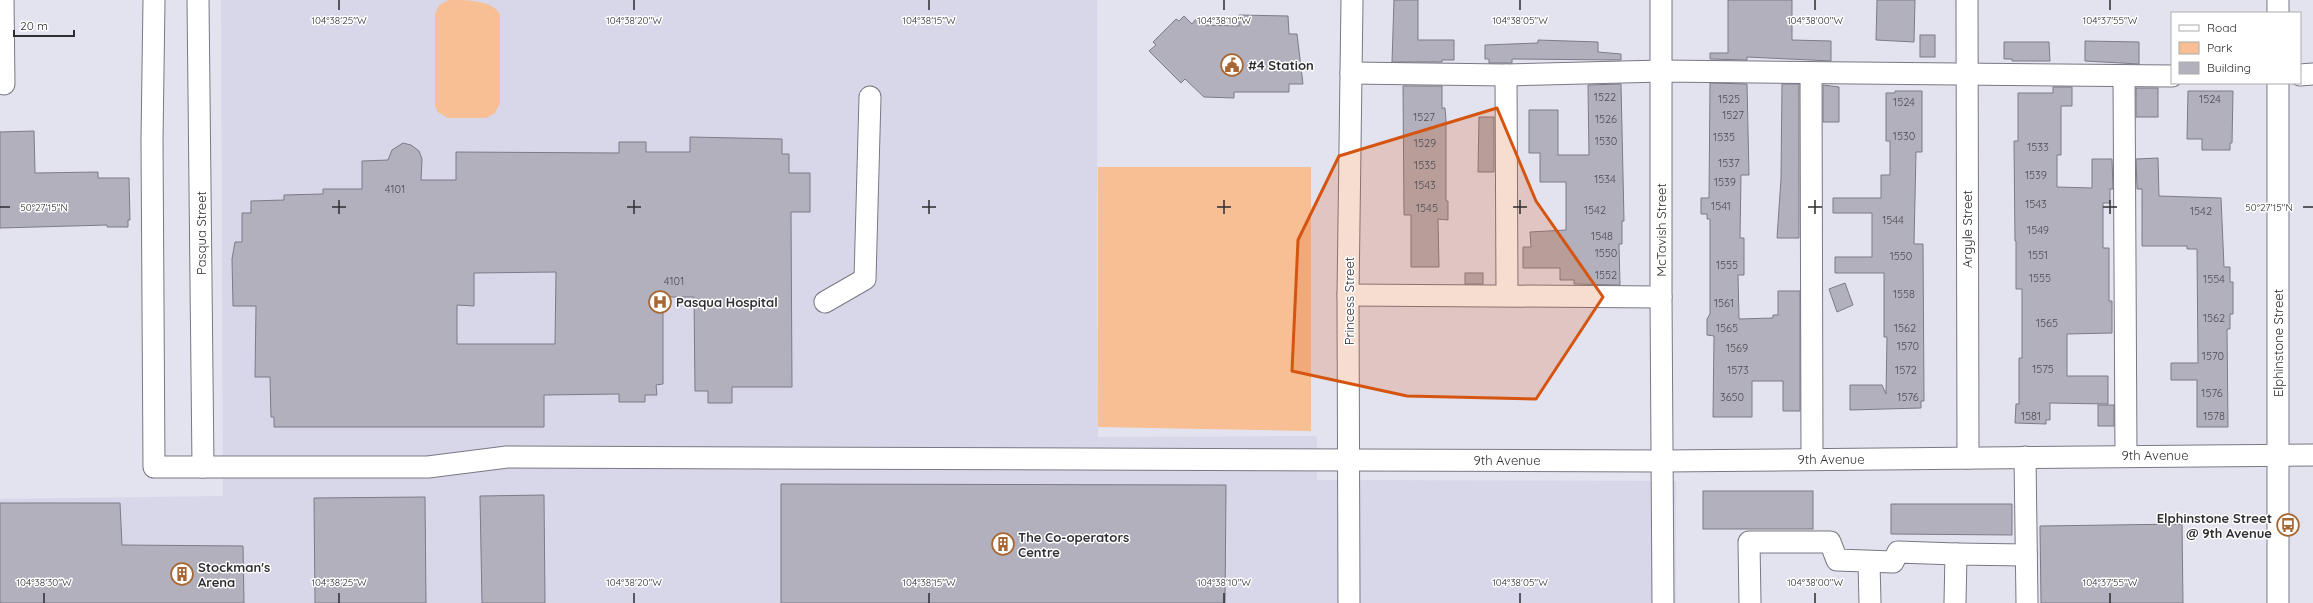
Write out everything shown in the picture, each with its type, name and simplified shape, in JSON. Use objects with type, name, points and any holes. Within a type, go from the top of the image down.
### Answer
[{"type":"street","points":[[3,0],[4,84]]},
{"type":"street","name":"9th Avenue","points":[[154,0],[152,132],[154,467],[428,467],[507,457],[1663,461],[2126,455],[2313,455]]},
{"type":"street","name":"Pasqua Street","points":[[198,0],[203,467]]},
{"type":"street","name":"Princess Street","points":[[1349,603],[1348,295],[1352,0]]},
{"type":"street","name":"McTavish Street","points":[[1661,0],[1663,603]]},
{"type":"street","name":"Argyle Street","points":[[1968,0],[1966,73],[1968,458]]},
{"type":"street","points":[[2278,0],[2278,12]]},
{"type":"street","points":[[1351,73],[1506,74],[1662,70],[1811,73],[1966,73],[2171,76]]},
{"type":"street","points":[[1811,73],[1812,459]]},
{"type":"street","points":[[1506,74],[1507,294]]},
{"type":"street","points":[[2301,74],[2313,74]]},
{"type":"street","points":[[2124,76],[2126,455]]},
{"type":"street","name":"Elphinstone Street","points":[[2278,84],[2278,603]]},
{"type":"street","points":[[825,302],[865,279],[870,98]]},
{"type":"street","points":[[1348,295],[1507,294],[1661,296]]},
{"type":"street","points":[[2025,457],[2027,603]]},
{"type":"street","points":[[1750,603],[1749,542],[1830,542],[1837,560],[1869,562],[1893,562],[1898,552],[2026,555]]},
{"type":"street","points":[[1956,554],[1956,603]]},
{"type":"street","points":[[1869,562],[1870,603]]},
{"type":"highlighted area","points":[[1497,108],[1536,201],[1603,297],[1536,399],[1407,396],[1292,371],[1298,240],[1339,156]]},
{"type":"shaded area","name":"Pasqua Hospital","points":[[221,0],[1097,0],[1098,437],[1317,436],[1317,480],[1676,481],[1676,603],[0,603],[0,499],[223,496]]},
{"type":"green space","points":[[449,0],[471,1],[486,4],[492,6],[500,15],[500,103],[495,113],[486,118],[448,118],[438,112],[435,106],[435,15],[439,5]]},
{"type":"green space","points":[[1098,167],[1311,167],[1311,431],[1098,427]]},
{"type":"building","points":[[1394,0],[1418,0],[1418,40],[1454,40],[1454,60],[1442,60],[1442,62],[1392,62]]},
{"type":"building","points":[[1728,0],[1792,0],[1792,40],[1831,41],[1831,61],[1747,57],[1747,60],[1710,59],[1710,53],[1728,53]]},
{"type":"building","points":[[1877,0],[1915,0],[1914,42],[1876,40]]},
{"type":"building","name":"#4 Station","points":[[1239,15],[1288,16],[1289,34],[1297,34],[1303,84],[1289,84],[1289,92],[1234,92],[1234,98],[1204,97],[1185,79],[1181,83],[1149,51],[1156,45],[1153,42],[1176,19],[1179,21],[1184,16],[1192,24],[1196,19],[1203,25],[1239,26]]},
{"type":"building","points":[[1920,35],[1935,35],[1935,57],[1920,57]]},
{"type":"building","points":[[1538,40],[1598,42],[1598,52],[1621,54],[1621,60],[1512,59],[1512,63],[1489,63],[1489,59],[1485,59],[1485,45],[1538,43]]},
{"type":"building","points":[[2085,41],[2139,42],[2139,64],[2085,61]]},
{"type":"building","points":[[2004,42],[2049,42],[2050,61],[2012,61],[2012,59],[2004,59]]},
{"type":"building","points":[[1710,83],[1747,84],[1749,175],[1741,175],[1740,238],[1744,238],[1744,275],[1738,275],[1739,319],[1773,318],[1773,315],[1778,315],[1778,291],[1800,291],[1800,411],[1783,411],[1783,381],[1752,381],[1752,417],[1713,417],[1714,336],[1707,335],[1707,319],[1710,314],[1710,219],[1707,219],[1707,214],[1701,214],[1701,198],[1709,198]]},
{"type":"building","points":[[1621,84],[1624,221],[1622,221],[1622,244],[1619,244],[1620,285],[1574,284],[1574,280],[1560,280],[1560,268],[1523,268],[1523,247],[1531,247],[1530,232],[1566,230],[1566,182],[1540,182],[1540,153],[1529,153],[1529,110],[1558,110],[1558,155],[1589,155],[1588,85]]},
{"type":"building","points":[[1782,84],[1799,84],[1799,238],[1777,238],[1781,179]]},
{"type":"building","points":[[1823,85],[1839,87],[1839,122],[1823,122]]},
{"type":"building","points":[[1403,86],[1442,86],[1442,108],[1445,108],[1446,120],[1446,201],[1448,201],[1448,220],[1438,219],[1439,267],[1411,267],[1411,215],[1404,215]]},
{"type":"building","points":[[2053,87],[2072,87],[2072,106],[2061,106],[2061,155],[2057,155],[2057,187],[2092,188],[2092,159],[2112,159],[2113,189],[2110,189],[2110,203],[2103,203],[2103,248],[2109,248],[2109,301],[2112,301],[2112,333],[2067,334],[2067,376],[2108,376],[2108,404],[2050,403],[2050,420],[2046,420],[2046,424],[2015,423],[2016,404],[2019,404],[2019,358],[2022,358],[2022,289],[2016,289],[2015,241],[2014,141],[2018,141],[2018,93],[2053,93]]},
{"type":"building","points":[[2136,88],[2158,88],[2158,117],[2136,117]]},
{"type":"building","points":[[1895,91],[1922,91],[1922,152],[1916,152],[1914,244],[1923,244],[1924,401],[1921,401],[1921,408],[1850,410],[1850,385],[1882,385],[1886,394],[1887,337],[1884,337],[1884,273],[1835,273],[1835,257],[1872,257],[1872,213],[1833,213],[1833,198],[1881,198],[1881,175],[1890,175],[1890,141],[1886,141],[1886,93],[1895,93]]},
{"type":"building","points":[[2188,91],[2233,91],[2232,143],[2230,143],[2230,150],[2202,150],[2202,139],[2187,139]]},
{"type":"building","points":[[1479,117],[1494,117],[1494,172],[1478,172]]},
{"type":"building","points":[[34,131],[35,173],[98,172],[98,178],[129,178],[130,220],[128,220],[128,227],[107,227],[107,225],[0,228],[0,132]]},
{"type":"building","name":"Pasqua Hospital","points":[[690,137],[782,139],[782,154],[789,154],[789,173],[810,173],[810,212],[791,212],[792,387],[732,387],[732,403],[708,403],[708,391],[695,391],[694,297],[663,297],[663,384],[656,385],[657,395],[645,395],[645,402],[619,402],[619,394],[544,395],[544,427],[274,427],[274,417],[271,417],[270,377],[255,377],[256,306],[233,306],[232,259],[235,242],[242,242],[242,213],[251,213],[251,201],[284,200],[284,195],[323,194],[323,189],[362,189],[362,161],[388,160],[392,150],[403,143],[411,145],[419,151],[422,159],[421,180],[456,180],[456,152],[619,153],[619,142],[646,142],[646,152],[690,152]],"holes":[[[556,272],[555,344],[457,344],[457,305],[474,306],[474,273]]]},
{"type":"building","points":[[2158,158],[2159,196],[2221,198],[2224,267],[2230,267],[2230,282],[2233,282],[2233,314],[2230,314],[2230,329],[2227,329],[2228,427],[2197,427],[2197,380],[2171,380],[2171,363],[2198,363],[2197,249],[2187,249],[2187,246],[2142,246],[2142,189],[2137,189],[2136,159]]},
{"type":"building","points":[[1465,273],[1483,273],[1483,284],[1465,284]]},
{"type":"building","points":[[1845,283],[1853,305],[1837,312],[1829,289]]},
{"type":"building","points":[[2098,405],[2114,405],[2114,426],[2098,426]]},
{"type":"building","name":"The Co-operators Centre","points":[[781,484],[1226,485],[1225,603],[781,603]]},
{"type":"building","points":[[1703,491],[1813,491],[1813,529],[1703,529]]},
{"type":"building","points":[[544,495],[545,603],[482,603],[480,496]]},
{"type":"building","points":[[425,497],[426,603],[315,603],[314,498]]},
{"type":"building","points":[[0,503],[120,503],[122,545],[243,546],[244,603],[0,603]]},
{"type":"building","points":[[1891,504],[2012,504],[2012,535],[1891,534]]},
{"type":"building","points":[[2182,524],[2183,603],[2041,603],[2040,526]]},
{"type":"place","name":"#4 Station","points":[[1232,65]]},
{"type":"place","name":"Pasqua Hospital","points":[[660,302]]},
{"type":"place","name":"Elphinstone Street @ 9th Avenue","points":[[2288,525]]},
{"type":"place","name":"The Co-operators Centre","points":[[1003,544]]},
{"type":"place","name":"Stockman's Arena","points":[[182,574]]}]
